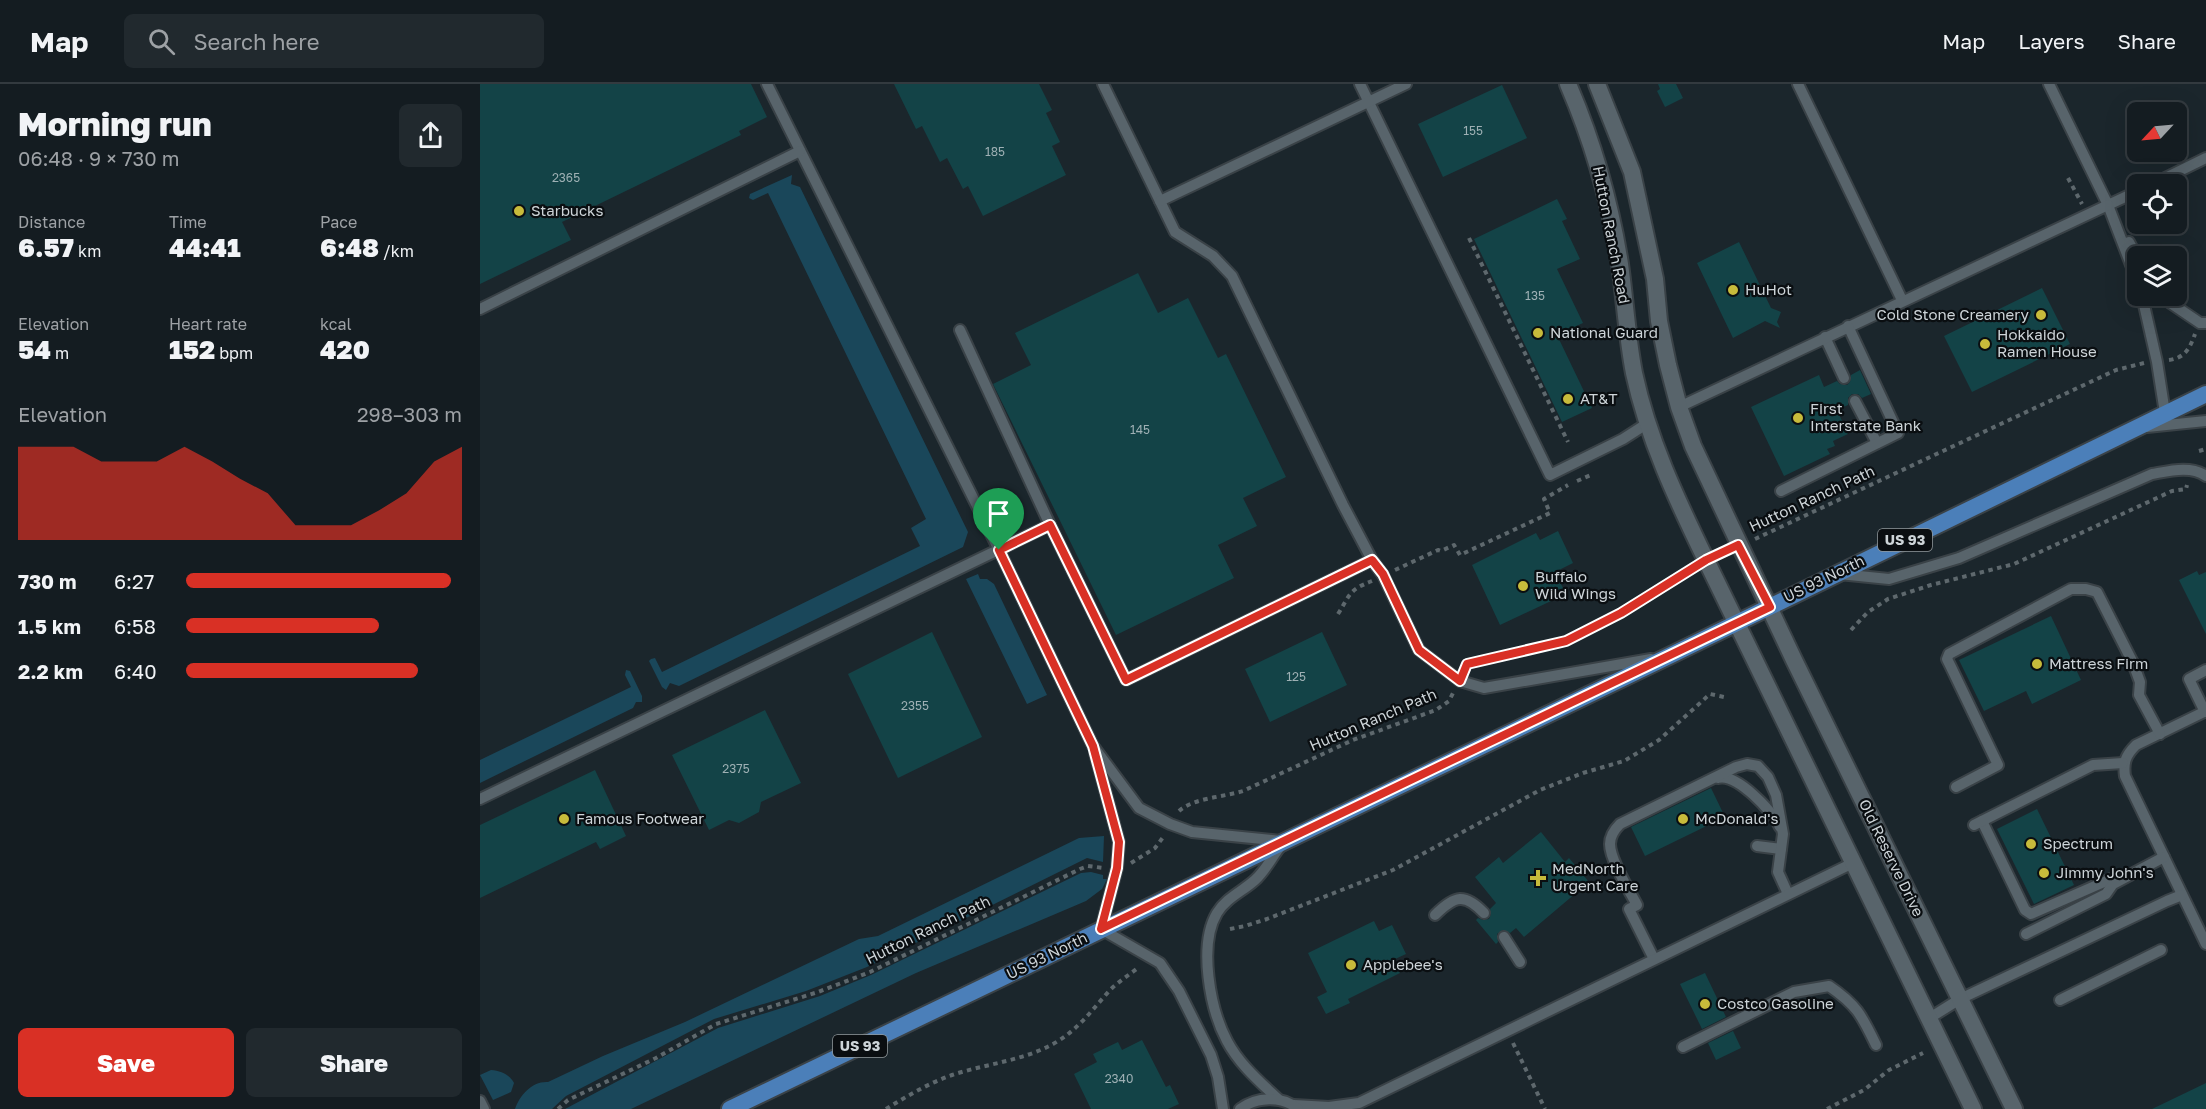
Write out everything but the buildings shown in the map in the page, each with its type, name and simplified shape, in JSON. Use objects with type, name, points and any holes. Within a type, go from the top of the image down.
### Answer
[{"type":"main road","name":"Hutton Ranch Road","points":[[1568,84],[1594,150],[1607,200],[1621,273],[1634,372],[1648,423],[1664,469],[1737,622]]},
{"type":"main road","name":"Hutton Ranch Road","points":[[1597,84],[1617,132],[1637,192],[1655,279],[1659,321],[1679,407],[1693,446],[1738,545],[1770,607]]},
{"type":"main road","name":"US 93 North","points":[[730,1109],[2206,394]]},
{"type":"main road","name":"Old Reserve Drive","points":[[1770,607],[2014,1109]]},
{"type":"main road","points":[[1737,622],[1972,1109]]},
{"type":"lane","points":[[767,84],[999,550],[1093,746],[1138,808],[1170,824],[1192,832],[1284,841]]},
{"type":"lane","points":[[1103,84],[1175,232],[1213,256],[1232,276],[1317,454],[1372,560],[1383,574],[1419,650],[1460,681],[1484,688],[1669,656]]},
{"type":"lane","points":[[1360,84],[1550,475],[1623,440],[1648,423]]},
{"type":"lane","points":[[1160,201],[1406,84]]},
{"type":"lane","points":[[1798,84],[1902,300]]},
{"type":"lane","points":[[2049,84],[2108,205],[2131,246]]},
{"type":"lane","points":[[480,309],[800,151]]},
{"type":"lane","points":[[2173,174],[2206,158]]},
{"type":"lane","points":[[1679,407],[1902,300],[2127,196]]},
{"type":"lane","points":[[2108,205],[2127,254]]},
{"type":"lane","points":[[2144,306],[2157,362],[2165,413]]},
{"type":"lane","points":[[2176,306],[2203,323]]},
{"type":"lane","points":[[1781,490],[1898,434],[1848,326]]},
{"type":"lane","points":[[960,330],[1050,525],[1126,680],[1372,560]]},
{"type":"lane","points":[[1825,337],[1844,378]]},
{"type":"lane","points":[[1855,401],[1877,443]]},
{"type":"lane","points":[[2135,429],[2206,421]]},
{"type":"lane","points":[[1836,574],[1889,579],[1959,558],[2152,474],[2177,469],[2202,473],[2206,476]]},
{"type":"lane","points":[[480,800],[1050,525]]},
{"type":"lane","points":[[1956,787],[1998,765],[1947,659],[1949,654],[2071,589],[2097,592],[2133,663],[2140,682],[2139,695],[2160,734]]},
{"type":"lane","points":[[2206,670],[2189,679],[2205,711],[2136,745],[2123,763],[2125,776],[2206,944]]},
{"type":"lane","points":[[1093,746],[1119,842],[1117,868],[1101,929],[1160,963],[1179,991],[1211,1055],[1218,1077],[1222,1109]]},
{"type":"lane","points":[[2111,879],[2031,914],[2025,910],[1978,823],[2093,765],[2123,763]]},
{"type":"lane","points":[[1654,959],[1629,909],[1637,905],[1613,856],[1610,844],[1614,831],[1620,824],[1709,780],[1747,764],[1758,766],[1768,777],[1776,795],[1783,834],[1778,872],[1788,894]]},
{"type":"lane","points":[[1709,780],[1724,776],[1735,781],[1761,802],[1776,820],[1783,834]]},
{"type":"lane","points":[[1278,1100],[1257,1080],[1227,1042],[1210,993],[1208,962],[1210,932],[1217,912],[1256,879],[1284,841]]},
{"type":"lane","points":[[1757,846],[1781,849]]},
{"type":"lane","points":[[2026,934],[2106,894],[2114,884],[2164,857]]},
{"type":"lane","points":[[1240,1109],[1261,1099],[1278,1100],[1296,1107],[1356,1106],[1853,863]]},
{"type":"lane","points":[[1928,1019],[1960,999],[2182,895]]},
{"type":"lane","points":[[1435,915],[1444,905],[1460,898],[1472,900],[1484,913]]},
{"type":"lane","points":[[1504,937],[1520,962]]},
{"type":"lane","points":[[2060,999],[2162,950]]},
{"type":"lane","points":[[1683,1047],[1794,992],[1829,986],[1849,999],[1863,1018],[1876,1045]]},
{"type":"lane","points":[[480,1101],[484,1109]]},
{"type":"path","points":[[1469,237],[1568,442]]},
{"type":"path","name":"Hutton Ranch Path","points":[[1738,545],[1764,536],[2116,370],[2136,364],[2175,360],[2188,351],[2203,323]]},
{"type":"path","points":[[2199,451],[2206,449]]},
{"type":"path","points":[[1338,614],[1351,591],[1360,584],[1454,545],[1460,555],[1550,513],[1544,499],[1572,483],[1591,476]]},
{"type":"path","points":[[1851,630],[1868,612],[1888,599],[1931,585],[2014,564],[2172,491],[2186,489],[2189,479]]},
{"type":"path","name":"Hutton Ranch Path","points":[[558,1109],[568,1100],[656,1058],[716,1024],[818,992],[870,972],[1080,869],[1088,866],[1117,868],[1138,859],[1155,848],[1162,840],[1174,816],[1187,805],[1243,791],[1353,740],[1436,710],[1449,701],[1467,664],[1566,641],[1621,613],[1706,560]]},
{"type":"path","points":[[1230,928],[1267,919],[1393,870],[1540,790],[1583,773],[1624,761],[1659,740],[1710,694],[1724,697]]},
{"type":"path","points":[[886,1109],[917,1091],[951,1076],[1030,1054],[1053,1045],[1076,1028],[1091,1014],[1111,989],[1139,967]]},
{"type":"path","points":[[1506,1031],[1545,1109]]},
{"type":"path","points":[[1827,1109],[1864,1090],[1889,1070],[1923,1053]]},
{"type":"shaded area","points":[[792,175],[791,184],[800,187],[968,532],[963,547],[679,686],[670,683],[666,690],[662,687],[649,661],[651,659],[655,658],[662,672],[920,546],[911,528],[926,519],[768,193],[753,200],[749,198],[750,194]]},
{"type":"shaded area","points":[[978,574],[980,579],[987,579],[994,584],[1047,695],[1027,704],[966,579]]},
{"type":"shaded area","points":[[626,670],[630,671],[642,696],[642,702],[636,702],[633,708],[480,783],[480,760],[631,687],[625,675]]},
{"type":"shaded area","points":[[1104,836],[1103,862],[1087,858],[867,967],[806,991],[714,1019],[566,1096],[552,1109],[515,1109],[523,1094],[532,1086],[548,1082],[685,1022],[859,939],[878,936],[1079,838]]},
{"type":"shaded area","points":[[1091,872],[1103,875],[1103,879],[1107,879],[1102,889],[1086,901],[916,973],[631,1109],[565,1109],[718,1028],[820,996],[871,975],[1081,873]]},
{"type":"shaded area","points":[[491,1070],[510,1077],[514,1083],[511,1092],[493,1100],[480,1075]]},
{"type":"place","name":"Starbucks","points":[[519,211]]},
{"type":"place","name":"HuHot","points":[[1733,290]]},
{"type":"place","name":"Cold Stone Creamery","points":[[2041,315]]},
{"type":"place","name":"National Guard","points":[[1538,333]]},
{"type":"place","name":"Hokkaido Ramen House","points":[[1985,344]]},
{"type":"place","name":"AT&T","points":[[1568,399]]},
{"type":"place","name":"First Interstate Bank","points":[[1798,418]]},
{"type":"place","name":"Buffalo Wild Wings","points":[[1523,586]]},
{"type":"place","name":"Mattress Firm","points":[[2037,664]]},
{"type":"place","name":"Famous Footwear","points":[[564,819]]},
{"type":"place","name":"McDonald's","points":[[1683,819]]},
{"type":"place","name":"Spectrum","points":[[2031,844]]},
{"type":"place","name":"Jimmy John's","points":[[2044,873]]},
{"type":"place","name":"MedNorth Urgent Care","points":[[1538,878]]},
{"type":"place","name":"Applebee's","points":[[1351,965]]},
{"type":"place","name":"Costco Gasoline","points":[[1705,1004]]},
{"type":"route","points":[[1050,525],[1126,680],[1372,560],[1383,574],[1419,650],[1460,681],[1467,664],[1566,641],[1621,613],[1706,560],[1738,545],[1770,607],[1101,929],[1117,868],[1119,842],[1093,746],[999,550],[1050,525]]}]
